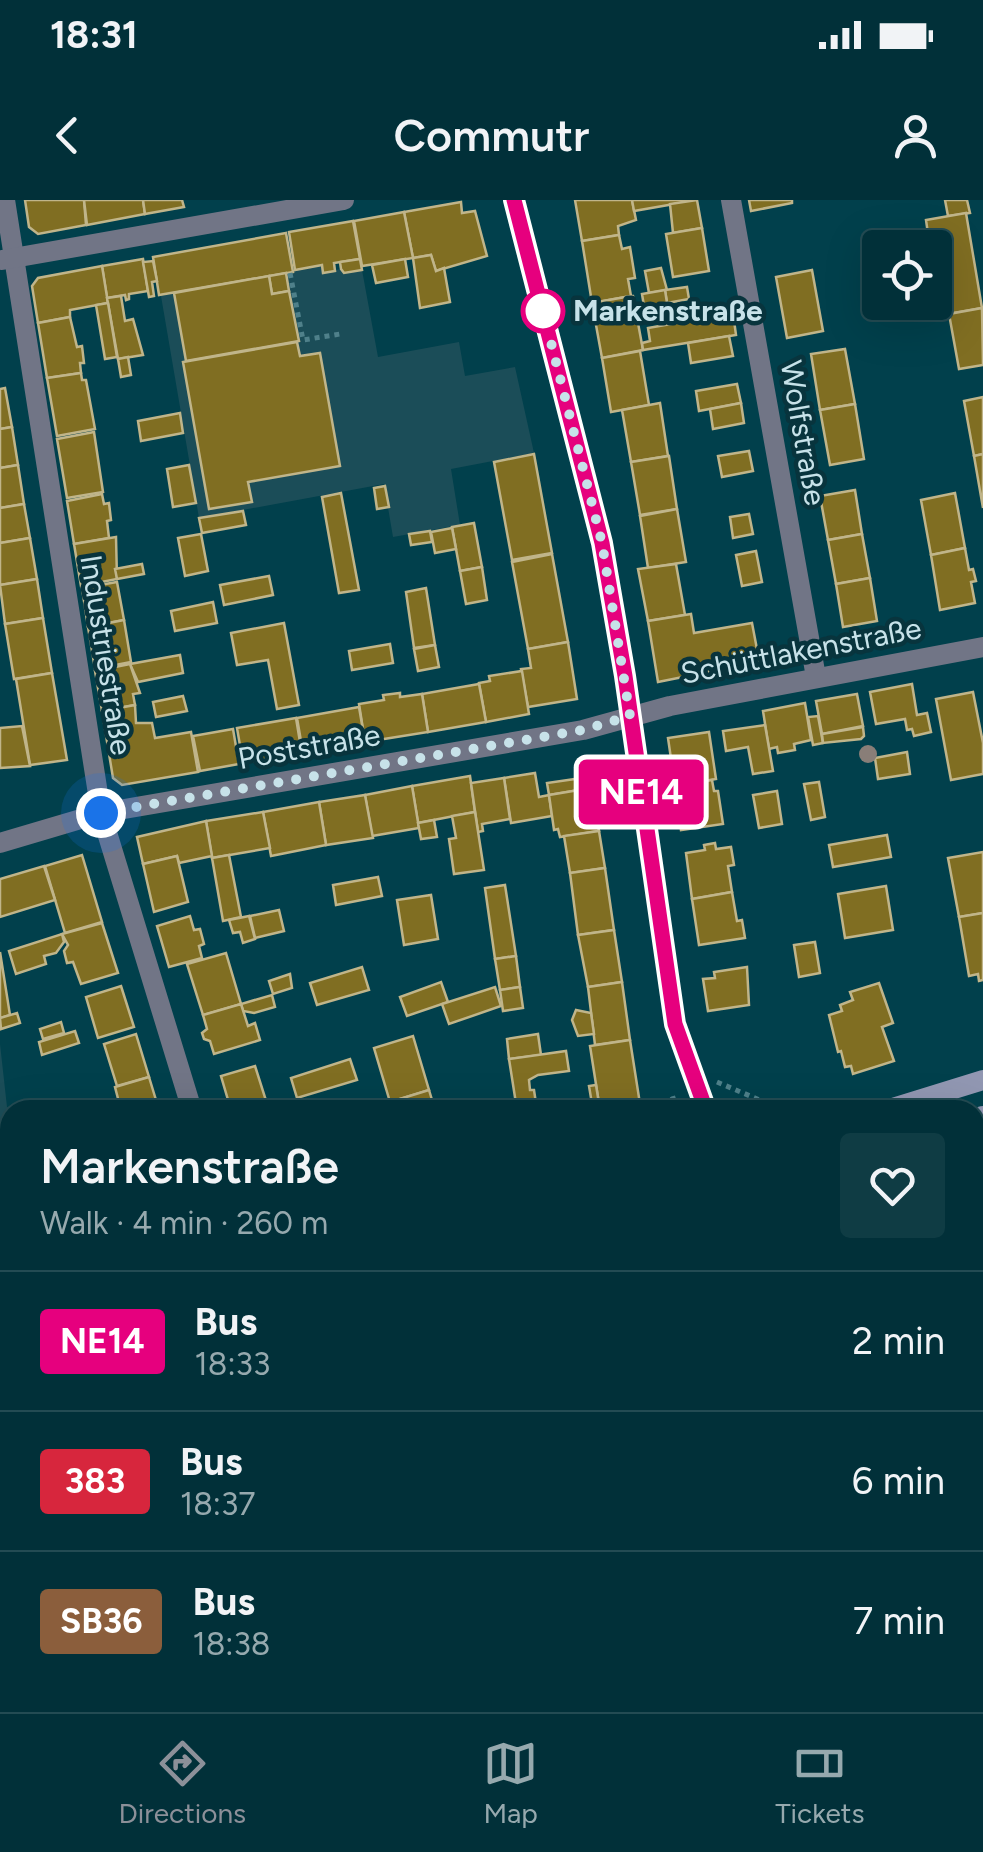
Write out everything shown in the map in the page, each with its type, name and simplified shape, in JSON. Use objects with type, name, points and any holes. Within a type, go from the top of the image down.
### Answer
[{"type":"street","name":"Industriestraße","points":[[5,200],[6,259],[101,813],[189,1100]]},
{"type":"street","points":[[6,259],[344,200]]},
{"type":"street","points":[[514,200],[602,543],[675,1024],[701,1100]]},
{"type":"street","name":"Wolfstraße","points":[[731,200],[816,677]]},
{"type":"street","name":"Schüttlakenstraße","points":[[630,716],[983,647]]},
{"type":"street","name":"Poststraße","points":[[0,843],[101,813],[583,730],[630,716]]},
{"type":"street","points":[[918,1100],[983,1080]]},
{"type":"path","points":[[290,272],[304,340],[340,334]]},
{"type":"path","points":[[672,1100],[701,1100],[720,1081],[762,1100]]},
{"type":"shaded area","points":[[322,265],[324,273],[344,268],[345,273],[362,270],[378,357],[459,342],[465,376],[515,367],[534,453],[451,469],[460,525],[393,537],[384,484],[199,518],[161,296]]},
{"type":"shaded area","points":[[0,1044],[6,1100],[0,1100]]},
{"type":"building","points":[[25,200],[84,200],[86,225],[38,234],[29,227]]},
{"type":"building","points":[[84,200],[143,200],[145,214],[87,225]]},
{"type":"building","points":[[143,200],[182,200],[184,207],[145,214]]},
{"type":"building","points":[[575,200],[632,200],[636,220],[618,226],[619,235],[582,241]]},
{"type":"building","points":[[632,200],[697,200],[634,211]]},
{"type":"building","points":[[697,200],[702,228],[673,233],[670,204]]},
{"type":"building","points":[[749,200],[792,200],[792,203],[751,211]]},
{"type":"building","points":[[945,200],[967,200],[970,213],[948,216]]},
{"type":"building","points":[[461,202],[462,213],[475,211],[487,256],[436,271],[431,255],[413,258],[404,212]]},
{"type":"building","points":[[404,212],[413,258],[362,266],[354,221]]},
{"type":"building","points":[[966,213],[982,308],[952,313],[952,230],[927,230],[926,220]]},
{"type":"building","points":[[353,221],[360,259],[334,263],[335,271],[323,273],[322,265],[295,270],[289,232]]},
{"type":"building","points":[[702,228],[709,271],[673,277],[666,234]]},
{"type":"building","points":[[286,233],[293,272],[159,295],[153,257]]},
{"type":"building","points":[[619,235],[622,249],[630,247],[635,278],[628,279],[631,296],[592,303],[582,241]]},
{"type":"building","points":[[431,255],[436,271],[444,268],[450,302],[420,308],[413,258]]},
{"type":"building","points":[[143,259],[148,291],[129,294],[126,300],[125,295],[107,298],[102,266]]},
{"type":"building","points":[[360,259],[362,270],[344,273],[341,269],[340,262]]},
{"type":"building","points":[[405,259],[408,277],[376,283],[372,265]]},
{"type":"building","points":[[153,261],[157,281],[152,282],[154,296],[149,297],[143,262]]},
{"type":"building","points":[[102,266],[108,303],[70,310],[70,317],[38,323],[32,286],[38,278]]},
{"type":"building","points":[[661,268],[667,290],[649,293],[645,271]]},
{"type":"building","points":[[812,270],[823,331],[787,338],[776,277]]},
{"type":"building","points":[[286,273],[289,291],[272,294],[269,276]]},
{"type":"building","points":[[269,276],[272,294],[289,291],[299,341],[186,361],[174,293]]},
{"type":"building","points":[[687,287],[689,299],[667,303],[665,290]]},
{"type":"building","points":[[665,290],[667,303],[644,306],[642,294]]},
{"type":"building","points":[[121,296],[125,321],[133,319],[143,355],[118,359],[107,298]]},
{"type":"building","points":[[633,296],[643,350],[602,358],[592,303]]},
{"type":"building","points":[[108,303],[117,357],[105,359],[96,305]]},
{"type":"building","points":[[982,308],[983,365],[959,369],[952,313]]},
{"type":"building","points":[[733,313],[736,335],[643,350],[642,343],[650,341],[648,328]]},
{"type":"building","points":[[70,317],[77,347],[82,346],[81,373],[47,378],[38,323]]},
{"type":"building","points":[[729,336],[733,356],[691,363],[688,343]]},
{"type":"building","points":[[297,342],[300,356],[320,353],[340,466],[248,482],[252,502],[209,509],[183,362]]},
{"type":"building","points":[[845,349],[855,404],[820,410],[811,354]]},
{"type":"building","points":[[640,351],[649,405],[611,412],[602,358]]},
{"type":"building","points":[[128,357],[131,375],[121,377],[118,359]]},
{"type":"building","points":[[81,373],[82,380],[86,380],[95,429],[57,436],[47,378]]},
{"type":"building","points":[[737,384],[741,403],[699,411],[696,391]]},
{"type":"building","points":[[5,388],[12,427],[0,429],[0,389]]},
{"type":"building","points":[[983,397],[983,454],[974,456],[964,401]]},
{"type":"building","points":[[660,403],[668,456],[631,462],[622,410]]},
{"type":"building","points":[[741,403],[744,423],[713,429],[710,409]]},
{"type":"building","points":[[855,404],[864,459],[830,465],[820,410]]},
{"type":"building","points":[[180,413],[183,433],[141,441],[138,421]]},
{"type":"building","points":[[12,427],[18,465],[0,468],[0,429]]},
{"type":"building","points":[[94,432],[103,492],[67,498],[57,439]]},
{"type":"building","points":[[749,451],[753,471],[722,477],[718,456]]},
{"type":"building","points":[[534,454],[552,553],[512,560],[494,462]]},
{"type":"building","points":[[983,454],[983,508],[974,456]]},
{"type":"building","points":[[669,456],[677,509],[640,515],[631,462]]},
{"type":"building","points":[[18,465],[24,504],[0,508],[0,468]]},
{"type":"building","points":[[189,465],[196,503],[173,507],[167,469]]},
{"type":"building","points":[[385,486],[389,507],[377,509],[374,488]]},
{"type":"building","points":[[855,490],[862,534],[828,540],[820,496]]},
{"type":"building","points":[[341,493],[359,590],[339,593],[322,497]]},
{"type":"building","points":[[955,493],[965,548],[931,555],[921,500]]},
{"type":"building","points":[[102,494],[104,504],[109,503],[109,538],[74,544],[67,501]]},
{"type":"building","points":[[24,504],[30,538],[0,543],[0,508]]},
{"type":"building","points":[[677,509],[686,562],[648,568],[640,516]]},
{"type":"building","points":[[243,511],[246,525],[202,533],[199,518]]},
{"type":"building","points":[[749,514],[753,534],[733,538],[730,517]]},
{"type":"building","points":[[474,523],[482,567],[460,571],[452,527]]},
{"type":"building","points":[[452,528],[456,549],[435,553],[431,532]]},
{"type":"building","points":[[430,531],[432,542],[411,545],[409,534]]},
{"type":"building","points":[[201,534],[208,571],[185,576],[178,538]]},
{"type":"building","points":[[862,534],[870,578],[836,584],[828,540]]},
{"type":"building","points":[[116,537],[117,579],[81,586],[74,544]]},
{"type":"building","points":[[30,538],[37,579],[0,585],[0,543]]},
{"type":"building","points":[[965,548],[969,570],[973,569],[976,581],[971,582],[975,603],[940,610],[931,555]]},
{"type":"building","points":[[756,551],[762,582],[742,586],[736,555]]},
{"type":"building","points":[[552,554],[568,642],[528,649],[512,562]]},
{"type":"building","points":[[142,564],[144,574],[117,579],[115,569]]},
{"type":"building","points":[[676,564],[685,615],[648,621],[638,569]]},
{"type":"building","points":[[482,567],[487,600],[466,604],[460,571]]},
{"type":"building","points":[[269,576],[273,595],[224,605],[220,585]]},
{"type":"building","points":[[870,578],[877,621],[843,627],[836,584]]},
{"type":"building","points":[[37,579],[43,618],[5,624],[0,585]]},
{"type":"building","points":[[117,582],[124,620],[88,627],[82,588]]},
{"type":"building","points":[[426,588],[435,645],[414,648],[406,592]]},
{"type":"building","points":[[213,602],[217,623],[175,631],[171,611]]},
{"type":"building","points":[[691,614],[694,633],[752,623],[760,665],[709,673],[708,667],[693,670],[693,675],[658,682],[648,621]]},
{"type":"building","points":[[43,618],[52,673],[14,679],[5,624]]},
{"type":"building","points":[[124,620],[131,662],[95,669],[88,627]]},
{"type":"building","points":[[284,623],[299,705],[277,709],[268,660],[237,665],[231,633]]},
{"type":"building","points":[[568,642],[577,699],[528,707],[521,669],[531,668],[528,649]]},
{"type":"building","points":[[390,644],[393,663],[352,670],[349,651]]},
{"type":"building","points":[[435,645],[439,667],[418,671],[414,649]]},
{"type":"building","points":[[180,655],[183,673],[138,682],[130,664]]},
{"type":"building","points":[[130,664],[140,693],[133,694],[135,705],[102,711],[95,671]]},
{"type":"building","points":[[522,671],[529,714],[486,722],[479,683],[490,681],[489,676]]},
{"type":"building","points":[[52,673],[67,760],[30,765],[16,679]]},
{"type":"building","points":[[479,684],[486,722],[428,732],[422,694]]},
{"type":"building","points":[[912,684],[917,715],[927,713],[931,732],[914,736],[912,729],[907,730],[905,719],[876,724],[870,692]]},
{"type":"building","points":[[973,692],[983,743],[983,774],[951,780],[936,699]]},
{"type":"building","points":[[400,693],[400,697],[422,694],[428,732],[365,742],[359,704]]},
{"type":"building","points":[[857,694],[863,726],[822,734],[816,701]]},
{"type":"building","points":[[183,696],[187,711],[156,717],[153,702]]},
{"type":"building","points":[[805,703],[811,740],[794,744],[795,750],[778,753],[777,747],[769,749],[763,711]]},
{"type":"building","points":[[135,705],[136,723],[152,723],[155,738],[191,732],[198,772],[122,785],[113,778],[102,711]]},
{"type":"building","points":[[359,707],[365,742],[303,753],[297,718]]},
{"type":"building","points":[[818,716],[823,743],[813,745],[808,717]]},
{"type":"building","points":[[296,718],[302,754],[243,763],[237,728]]},
{"type":"building","points":[[765,725],[773,771],[753,774],[748,747],[726,751],[723,731]]},
{"type":"building","points":[[22,726],[30,766],[0,768],[0,728]]},
{"type":"building","points":[[863,727],[861,739],[823,743],[822,734]]},
{"type":"building","points":[[233,729],[239,764],[200,771],[193,736]]},
{"type":"building","points":[[709,732],[716,779],[675,786],[668,738]]},
{"type":"building","points":[[907,752],[910,774],[878,779],[875,758]]},
{"type":"building","points":[[535,773],[539,797],[549,795],[552,816],[511,823],[504,778]]},
{"type":"building","points":[[470,776],[475,812],[418,823],[412,786]]},
{"type":"building","points":[[589,777],[591,788],[549,795],[547,783]]},
{"type":"building","points":[[504,778],[510,819],[482,824],[483,831],[478,832],[471,783]]},
{"type":"building","points":[[712,780],[714,791],[718,791],[723,824],[681,830],[675,786]]},
{"type":"building","points":[[819,782],[825,817],[811,820],[804,784]]},
{"type":"building","points":[[412,786],[419,828],[372,836],[365,795]]},
{"type":"building","points":[[591,788],[599,831],[560,837],[558,829],[554,830],[549,795]]},
{"type":"building","points":[[777,791],[782,824],[759,828],[753,795]]},
{"type":"building","points":[[365,795],[373,838],[326,845],[319,802]]},
{"type":"building","points":[[319,802],[326,845],[271,856],[263,812]]},
{"type":"building","points":[[263,812],[270,848],[212,858],[206,821]]},
{"type":"building","points":[[475,812],[484,870],[454,874],[449,839],[456,838],[452,816]]},
{"type":"building","points":[[434,820],[437,837],[421,839],[418,823]]},
{"type":"building","points":[[206,821],[212,856],[179,863],[177,856],[143,864],[137,837]]},
{"type":"building","points":[[599,831],[605,868],[570,873],[564,836]]},
{"type":"building","points":[[887,835],[891,857],[833,867],[829,845]]},
{"type":"building","points":[[715,843],[716,849],[731,847],[734,865],[728,866],[732,892],[692,899],[686,853],[705,850],[704,845]]},
{"type":"building","points":[[983,852],[983,913],[959,917],[948,858]]},
{"type":"building","points":[[82,855],[102,922],[65,933],[45,866]]},
{"type":"building","points":[[229,855],[241,917],[223,921],[212,858]]},
{"type":"building","points":[[177,856],[188,902],[154,912],[143,864]]},
{"type":"building","points":[[44,866],[55,900],[0,917],[0,879]]},
{"type":"building","points":[[605,868],[614,930],[578,935],[570,873]]},
{"type":"building","points":[[378,877],[382,896],[336,905],[333,885]]},
{"type":"building","points":[[505,885],[516,956],[495,959],[485,888]]},
{"type":"building","points":[[886,886],[893,930],[845,938],[838,894]]},
{"type":"building","points":[[732,892],[737,921],[742,920],[745,938],[699,945],[692,899]]},
{"type":"building","points":[[431,895],[438,939],[404,945],[397,900]]},
{"type":"building","points":[[279,910],[284,931],[255,938],[250,916]]},
{"type":"building","points":[[983,913],[983,980],[979,981],[978,974],[969,976],[959,917]]},
{"type":"building","points":[[190,916],[194,930],[200,929],[202,958],[169,967],[157,926]]},
{"type":"building","points":[[249,916],[255,939],[243,943],[240,932],[233,933],[229,920]]},
{"type":"building","points":[[102,923],[118,973],[81,984],[73,962],[67,963],[64,951],[68,945],[62,934]]},
{"type":"building","points":[[614,930],[622,982],[588,987],[578,935]]},
{"type":"building","points":[[62,934],[64,942],[56,953],[44,956],[46,964],[16,974],[9,951]]},
{"type":"building","points":[[815,942],[820,973],[799,977],[794,945]]},
{"type":"building","points":[[0,952],[10,1015],[0,1018]]},
{"type":"building","points":[[226,953],[241,1004],[203,1015],[187,964]]},
{"type":"building","points":[[516,956],[520,987],[500,990],[495,959]]},
{"type":"building","points":[[362,967],[369,990],[317,1005],[310,983]]},
{"type":"building","points":[[747,967],[749,1005],[708,1011],[703,979],[715,978],[714,972]]},
{"type":"building","points":[[290,974],[292,988],[273,994],[269,981]]},
{"type":"building","points":[[441,982],[448,1002],[407,1016],[400,997]]},
{"type":"building","points":[[622,982],[630,1040],[595,1045],[588,987]]},
{"type":"building","points":[[879,983],[893,1023],[882,1027],[894,1061],[853,1074],[851,1066],[845,1067],[841,1051],[838,1052],[829,1015],[842,1011],[840,1005],[853,1000],[850,992]]},
{"type":"building","points":[[121,986],[134,1027],[98,1038],[86,997]]},
{"type":"building","points":[[495,987],[501,1006],[449,1024],[442,1004]]},
{"type":"building","points":[[520,987],[523,1008],[503,1011],[500,990]]},
{"type":"building","points":[[272,995],[275,1007],[254,1013],[243,1011],[241,1004]]},
{"type":"building","points":[[241,1004],[248,1026],[255,1023],[260,1040],[214,1054],[202,1033],[207,1029],[203,1015]]},
{"type":"building","points":[[576,1010],[591,1013],[594,1034],[578,1036],[572,1020]]},
{"type":"building","points":[[17,1013],[20,1023],[1,1029],[0,1018]]},
{"type":"building","points":[[61,1022],[64,1033],[43,1039],[40,1029]]},
{"type":"building","points":[[75,1031],[79,1043],[42,1055],[39,1042]]},
{"type":"building","points":[[136,1034],[149,1077],[117,1086],[104,1044]]},
{"type":"building","points":[[538,1034],[541,1055],[509,1059],[507,1039]]},
{"type":"building","points":[[413,1036],[429,1090],[389,1100],[374,1048]]},
{"type":"building","points":[[630,1040],[639,1100],[598,1100],[590,1046]]},
{"type":"building","points":[[566,1051],[569,1071],[538,1075],[529,1080],[536,1100],[515,1100],[509,1059]]},
{"type":"building","points":[[350,1059],[357,1080],[297,1098],[291,1078]]},
{"type":"building","points":[[255,1066],[266,1100],[228,1100],[221,1076]]},
{"type":"building","points":[[149,1077],[156,1100],[118,1100],[115,1087]]},
{"type":"building","points":[[596,1085],[598,1100],[591,1100],[589,1086]]},
{"type":"building","points":[[429,1090],[432,1100],[396,1100]]},
{"type":"bus line","name":"NE14","points":[[514,200],[602,543],[675,1024],[702,1100]]},
{"type":"place","name":"Markenstraße","points":[[543,311]]},
{"type":"route","points":[[101,813],[583,730],[630,716],[602,543],[543,311]]}]
